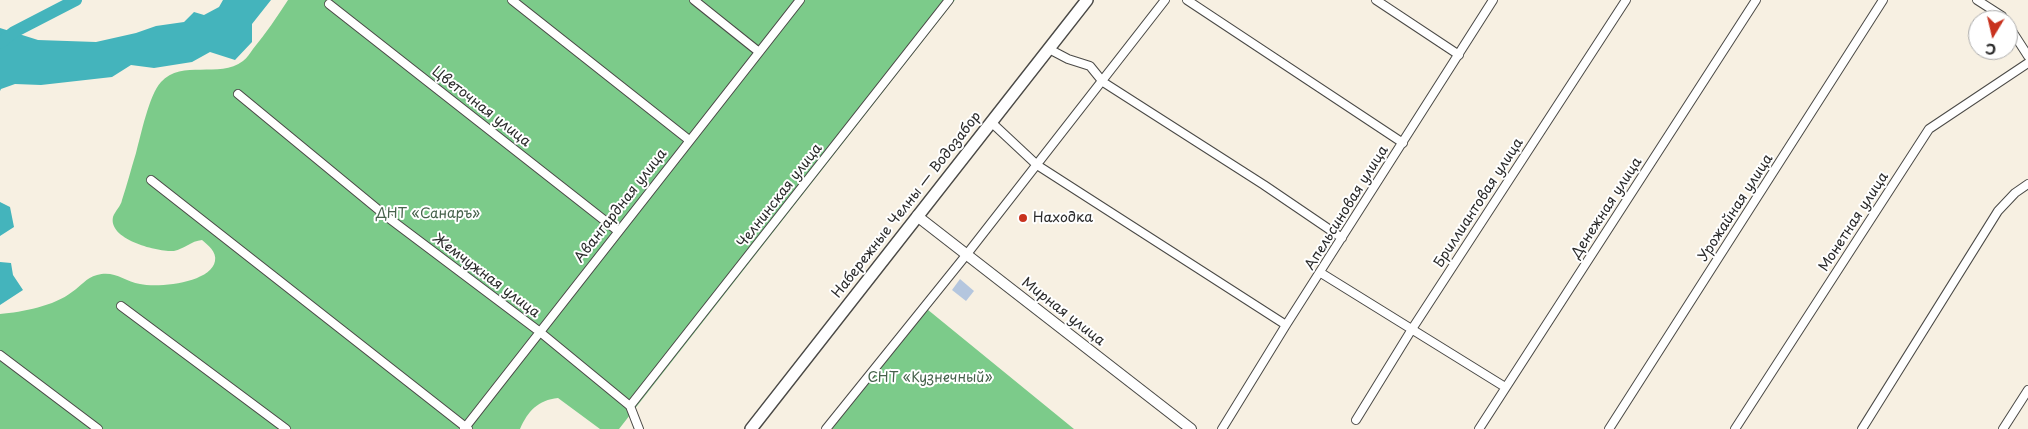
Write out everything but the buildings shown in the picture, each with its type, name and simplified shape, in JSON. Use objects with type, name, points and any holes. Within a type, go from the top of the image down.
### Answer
[{"type":"main road","name":"Набережные Челны — Водозабор","points":[[751,429],[1087,0]]},
{"type":"street","points":[[512,0],[689,140]]},
{"type":"street","points":[[694,0],[759,52]]},
{"type":"street","name":"Авангардная улица","points":[[466,428],[618,230],[800,0]]},
{"type":"street","name":"Челнинская улица","points":[[630,406],[949,0]]},
{"type":"street","points":[[826,429],[967,254],[1166,0]]},
{"type":"street","points":[[1187,0],[1403,143]]},
{"type":"street","points":[[1376,0],[1459,54]]},
{"type":"street","name":"Апельсиновая улица","points":[[1222,429],[1493,0]]},
{"type":"street","name":"Бриллиантовая улица","points":[[1356,420],[1412,330],[1626,0]]},
{"type":"street","name":"Денежная улица","points":[[1479,429],[1756,0]]},
{"type":"street","name":"Урожайная улица","points":[[1609,429],[1884,0]]},
{"type":"street","points":[[1977,0],[1993,10]]},
{"type":"street","name":"Цветочная улица","points":[[329,4],[618,230]]},
{"type":"street","points":[[2018,40],[2028,56]]},
{"type":"street","points":[[1049,49],[1068,59],[1090,66],[1103,82],[1264,185],[1342,238]]},
{"type":"street","name":"Монетная улица","points":[[1735,429],[1929,129],[2028,63]]},
{"type":"street","name":"Жемчужная улица","points":[[238,94],[386,216],[540,332],[630,406],[639,429]]},
{"type":"street","points":[[991,122],[1037,165],[1286,325]]},
{"type":"street","points":[[151,180],[466,428]]},
{"type":"street","points":[[1862,429],[1998,211],[2014,193],[2028,184]]},
{"type":"street","name":"Мирная улица","points":[[917,216],[1191,429]]},
{"type":"street","points":[[1321,273],[1505,388]]},
{"type":"street","points":[[121,306],[286,429]]},
{"type":"street","points":[[0,355],[98,429]]},
{"type":"street","points":[[2003,429],[2028,390]]},
{"type":"shaded area","points":[[960,279],[974,291],[966,301],[952,290]]},
{"type":"green space","name":"ДНТ «Санаръ»","points":[[288,0],[955,0],[619,429],[600,429],[558,398],[545,401],[534,408],[526,417],[520,429],[0,429],[0,314],[47,305],[65,297],[97,275],[109,274],[134,283],[159,285],[194,279],[211,268],[215,261],[215,255],[212,249],[202,240],[174,251],[146,247],[126,238],[118,232],[114,225],[113,217],[121,202],[149,105],[161,82],[170,75],[179,72],[223,69],[243,61],[267,31]]},
{"type":"green space","name":"СНТ «Кузнечный»","points":[[922,305],[1074,429],[823,429]]},
{"type":"water","points":[[223,0],[271,0],[252,24],[252,42],[235,60],[210,52],[192,62],[154,68],[131,65],[112,77],[41,85],[15,84],[0,91],[0,28],[38,40],[96,42],[136,33],[156,26],[184,22],[194,12],[204,15],[219,7]]},
{"type":"water","points":[[0,202],[10,207],[14,227],[0,236]]},
{"type":"water","points":[[0,262],[11,263],[13,275],[23,290],[0,305]]},
{"type":"waterway","points":[[0,43],[14,32],[76,0]]},
{"type":"place","name":"Находка","points":[[1023,218]]}]
